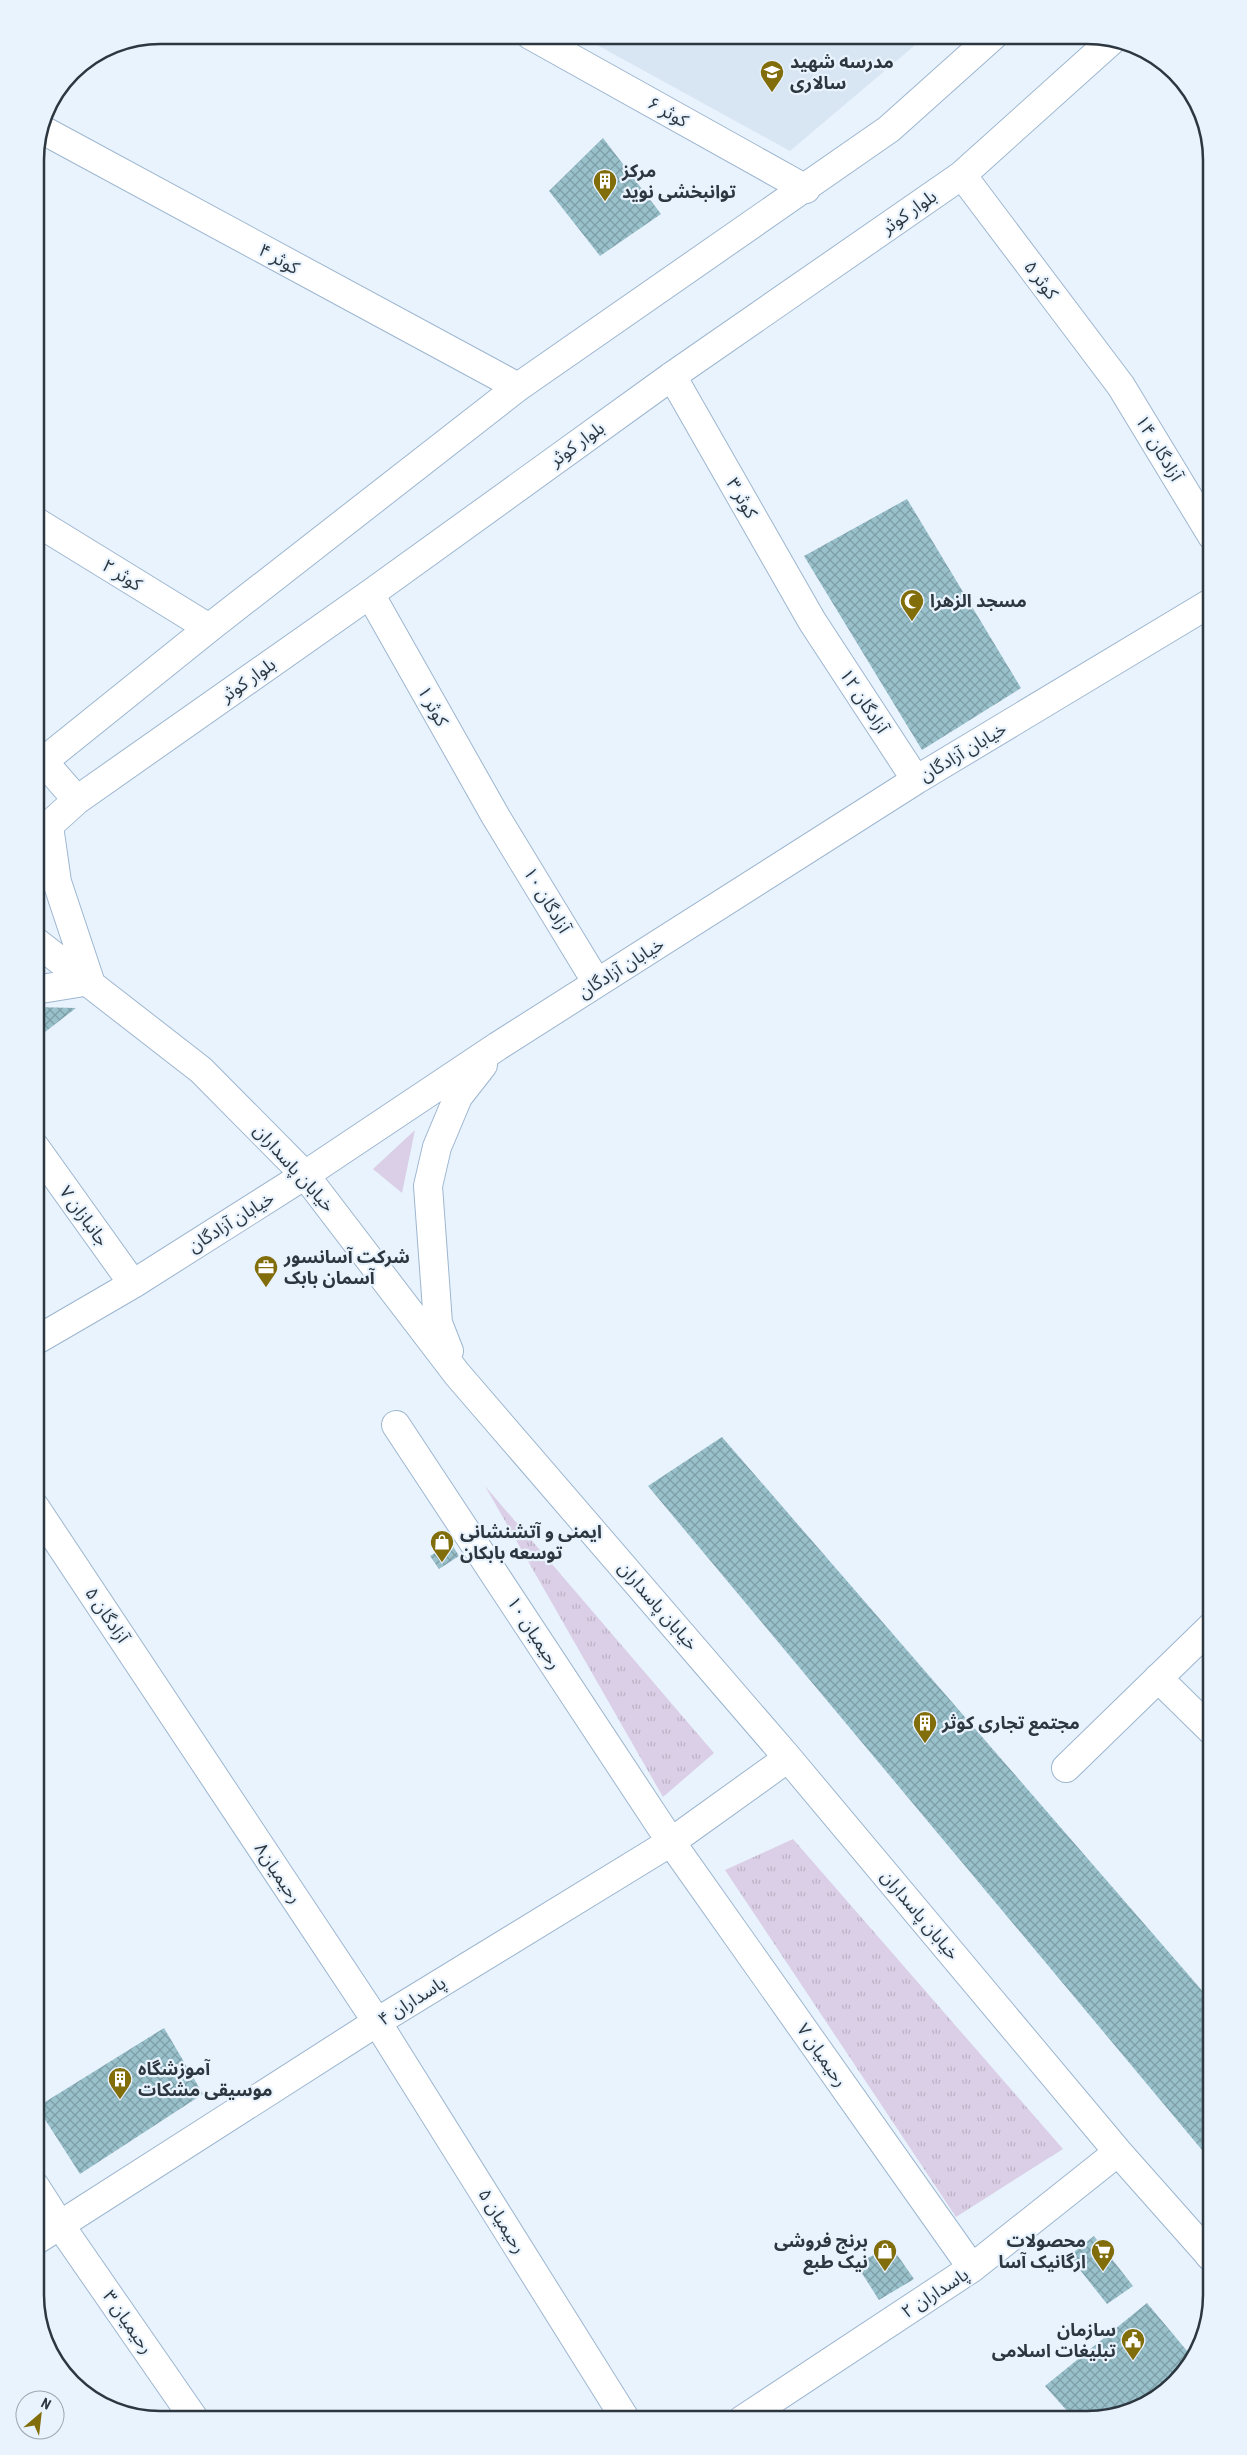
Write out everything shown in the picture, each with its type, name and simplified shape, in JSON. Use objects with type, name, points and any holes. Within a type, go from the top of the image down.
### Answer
[{"type":"street","name":"کوثر ۶","points":[[546,44],[806,189]]},
{"type":"street","points":[[44,761],[209,628],[518,387],[889,130],[984,44]]},
{"type":"street","name":"بلوار کوثر","points":[[44,830],[77,800],[370,594],[672,376],[962,175],[1106,45]]},
{"type":"street","name":"کوثر ۴","points":[[47,133],[518,387]]},
{"type":"street","name":"کوثر ۵","points":[[962,175],[1121,386]]},
{"type":"street","name":"کوثر ۳","points":[[672,376],[812,621]]},
{"type":"street","name":"آزادگان ۱۴","points":[[1121,386],[1203,521]]},
{"type":"street","name":"کوثر ۲","points":[[44,527],[209,628]]},
{"type":"street","name":"کوثر ۱","points":[[370,594],[496,817]]},
{"type":"street","name":"خیابان آزادگان","points":[[44,1336],[133,1284],[305,1175],[498,1046],[916,780],[1203,607]]},
{"type":"street","name":"آزادگان ۱۲","points":[[812,621],[916,780]]},
{"type":"street","points":[[44,770],[77,800]]},
{"type":"street","name":"آزادگان ۱۰","points":[[496,817],[597,983]]},
{"type":"street","points":[[44,839],[90,981],[44,989]]},
{"type":"street","name":"خیابان پاسداران","points":[[44,947],[201,1070],[305,1175],[457,1374],[788,1758],[1118,2152],[1203,2247]]},
{"type":"street","points":[[457,1374],[438,1323],[428,1186],[437,1147],[458,1097],[498,1046]]},
{"type":"street","name":"جانبازان ۷","points":[[44,1160],[133,1284]]},
{"type":"street","name":"رحیمیان ۱۰","points":[[396,1425],[672,1842]]},
{"type":"street","name":"آزادگان ۵","points":[[44,1521],[178,1723]]},
{"type":"street","points":[[1066,1768],[1203,1635]]},
{"type":"street","points":[[1158,1678],[1203,1722]]},
{"type":"street","name":"رحیمیان۸","points":[[178,1723],[377,2022]]},
{"type":"street","name":"پاسداران ۴","points":[[44,2235],[377,2022],[672,1842],[788,1758]]},
{"type":"street","name":"رحیمیان ۷","points":[[672,1842],[972,2268]]},
{"type":"street","name":"رحیمیان ۵","points":[[377,2022],[620,2411]]},
{"type":"street","name":"پاسداران ۲","points":[[756,2411],[972,2268],[1118,2152]]},
{"type":"street","name":"رحیمیان ۳","points":[[44,2200],[189,2411]]},
{"type":"shaded area","name":"مدرسه شهید سالاری","points":[[595,44],[916,44],[790,151]]},
{"type":"green space","points":[[415,1130],[402,1193],[373,1169]]},
{"type":"green space","points":[[485,1486],[714,1753],[663,1797]]},
{"type":"green space","points":[[793,1839],[1063,2149],[956,2217],[725,1870]]},
{"type":"building","name":"مرکز توانبخشی نوید","points":[[603,138],[661,214],[600,256],[549,191]]},
{"type":"building","name":"مسجد الزهرا","points":[[907,499],[1021,688],[922,750],[804,556]]},
{"type":"building","points":[[44,1007],[76,1008],[44,1033]]},
{"type":"building","name":"مجتمع تجاری کوثر","points":[[722,1437],[1203,1992],[1203,2151],[648,1486]]},
{"type":"building","name":"ایمنی و آتشنشانی توسعه بابکان","points":[[451,1543],[459,1556],[439,1569],[430,1556]]},
{"type":"building","name":"آموزشگاه موسیقی مشکات","points":[[164,2028],[203,2094],[80,2174],[44,2118],[44,2103]]},
{"type":"building","points":[[1094,2236],[1133,2286],[1107,2304],[1069,2256]]},
{"type":"building","name":"برنج فروشی نیک طبع","points":[[891,2246],[914,2279],[879,2300],[856,2264]]},
{"type":"building","name":"سازمان تبلیغات اسلامی","points":[[1147,2303],[1188,2352],[1174,2372],[1152,2392],[1125,2405],[1110,2409],[1067,2411],[1045,2386]]},
{"type":"place","name":"مدرسه شهید سالاری","points":[[772,93]]},
{"type":"place","name":"مرکز توانبخشی نوید","points":[[605,202]]},
{"type":"place","name":"مسجد الزهرا","points":[[912,622]]},
{"type":"place","name":"شرکت آسانسور آسمان بابک","points":[[266,1288]]},
{"type":"place","name":"ایمنی و آتشنشانی توسعه بابکان","points":[[442,1563]]},
{"type":"place","name":"مجتمع تجاری کوثر","points":[[925,1744]]},
{"type":"place","name":"آموزشگاه موسیقی مشکات","points":[[120,2100]]},
{"type":"place","name":"برنج فروشی نیک طبع","points":[[885,2272]]},
{"type":"place","name":"محصولات ارگانیک آسا","points":[[1103,2272]]},
{"type":"place","name":"سازمان تبلیغات اسلامی","points":[[1133,2361]]}]
